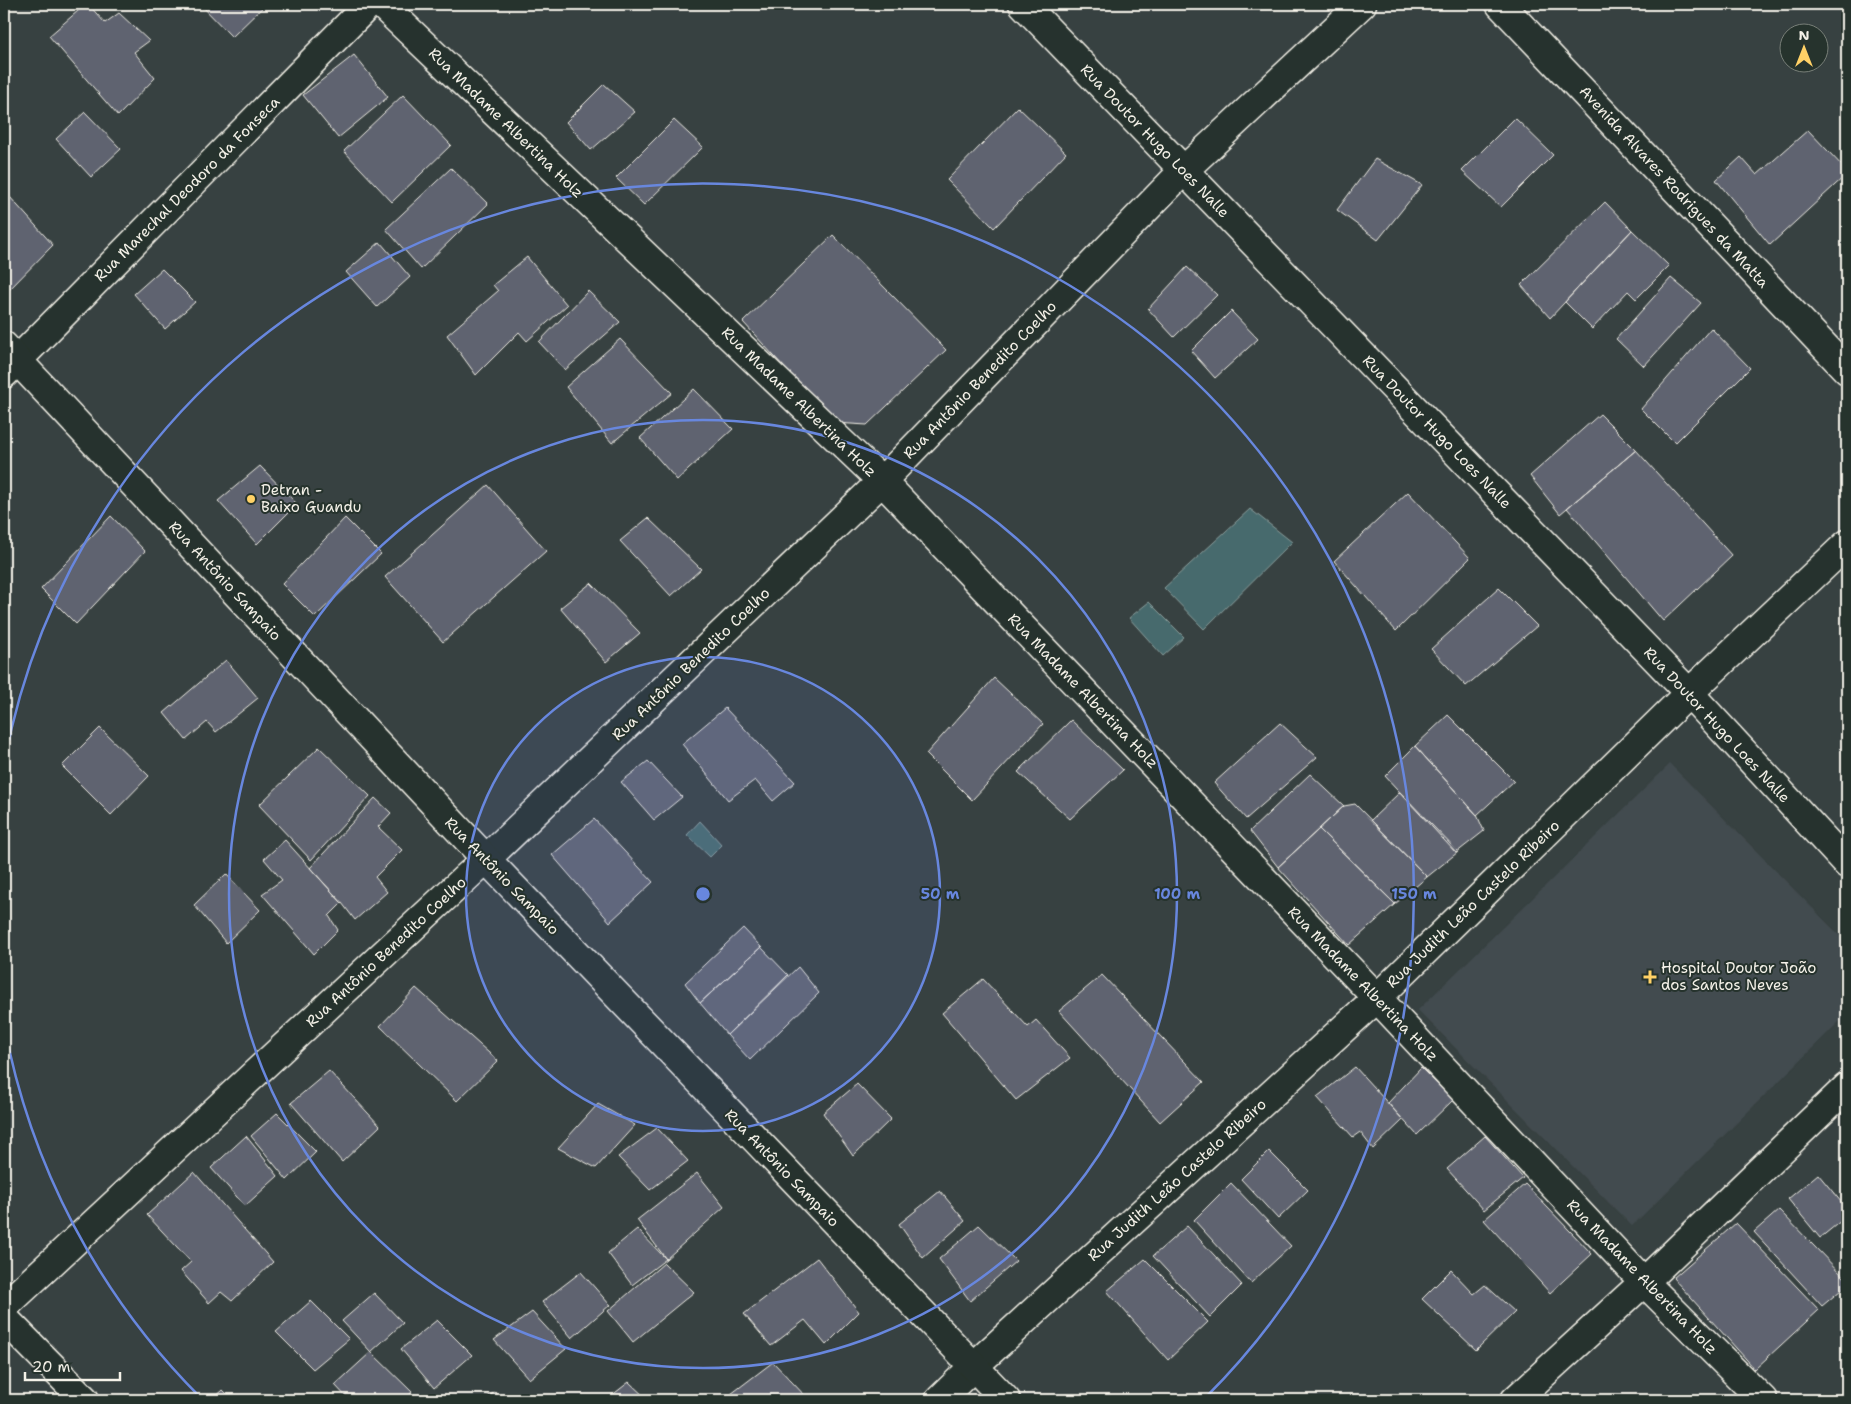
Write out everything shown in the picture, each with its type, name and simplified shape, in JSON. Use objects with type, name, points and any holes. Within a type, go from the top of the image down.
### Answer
[{"type":"street","name":"Rua Marechal Deodoro da Fonseca","points":[[8,361],[369,4]]},
{"type":"street","name":"Rua Madame Albertina Holz","points":[[381,4],[882,481],[1377,998],[1644,1282],[1762,1400]]},
{"type":"street","name":"Rua Doutor Hugo Loes Nalle","points":[[1023,4],[1689,693],[1847,864]]},
{"type":"street","name":"Rua Antônio Benedito Coelho","points":[[4,1307],[486,859],[882,481],[1183,171],[1362,4]]},
{"type":"street","name":"Avenida Alvares Rodrigues da Matta","points":[[1500,4],[1847,370]]},
{"type":"street","name":"Rua Antônio Sampaio","points":[[8,361],[1006,1400]]},
{"type":"street","name":"Rua Judith Leão Castelo Ribeiro","points":[[939,1400],[1377,998],[1689,693],[1847,544]]},
{"type":"street","points":[[1515,1400],[1644,1282],[1847,1087]]},
{"type":"street","points":[[4,1318],[85,1400]]},
{"type":"shaded area","name":"Hospital Doutor João dos Santos Neves","points":[[1670,764],[1847,943],[1847,1014],[1632,1226],[1418,1010]]},
{"type":"water","points":[[1250,509],[1292,542],[1204,629],[1164,588]]},
{"type":"water","points":[[1149,602],[1184,637],[1163,656],[1129,618]]},
{"type":"water","points":[[700,821],[722,845],[710,857],[687,835]]},
{"type":"building","points":[[86,4],[105,23],[119,13],[149,41],[134,52],[155,78],[118,116],[49,36]]},
{"type":"building","points":[[200,4],[266,4],[232,37]]},
{"type":"building","points":[[354,55],[388,97],[338,138],[303,95]]},
{"type":"building","points":[[604,84],[635,112],[591,150],[566,122]]},
{"type":"building","points":[[403,95],[451,145],[392,202],[344,151]]},
{"type":"building","points":[[1018,107],[1066,153],[994,228],[947,180]]},
{"type":"building","points":[[85,112],[121,149],[91,177],[56,139]]},
{"type":"building","points":[[1515,118],[1553,155],[1501,207],[1462,171]]},
{"type":"building","points":[[674,120],[703,147],[644,205],[616,178]]},
{"type":"building","points":[[1808,130],[1847,171],[1847,174],[1770,245],[1716,180],[1741,157],[1757,175]]},
{"type":"building","points":[[1375,159],[1422,185],[1378,240],[1337,210]]},
{"type":"building","points":[[451,168],[488,204],[421,269],[386,229]]},
{"type":"building","points":[[9,196],[53,245],[6,293],[4,290],[4,201]]},
{"type":"building","points":[[1605,202],[1632,230],[1550,318],[1521,285]]},
{"type":"building","points":[[1632,230],[1669,266],[1636,299],[1628,291],[1592,329],[1565,302]]},
{"type":"building","points":[[833,235],[946,350],[867,425],[835,423],[743,322]]},
{"type":"building","points":[[380,242],[410,277],[377,307],[346,272]]},
{"type":"building","points":[[527,257],[567,305],[527,341],[519,332],[476,375],[447,335],[498,291],[493,285]]},
{"type":"building","points":[[1187,267],[1217,295],[1174,337],[1148,309]]},
{"type":"building","points":[[162,269],[195,302],[165,329],[134,294]]},
{"type":"building","points":[[1671,278],[1701,303],[1644,366],[1616,339]]},
{"type":"building","points":[[588,291],[620,322],[565,370],[539,342]]},
{"type":"building","points":[[1231,311],[1258,339],[1215,378],[1191,351]]},
{"type":"building","points":[[1711,328],[1750,368],[1675,443],[1641,409]]},
{"type":"building","points":[[620,339],[672,393],[612,443],[566,387]]},
{"type":"building","points":[[694,389],[733,429],[677,480],[640,438]]},
{"type":"building","points":[[1600,414],[1636,450],[1560,514],[1530,476]]},
{"type":"building","points":[[1636,450],[1732,556],[1663,621],[1567,508]]},
{"type":"building","points":[[260,466],[297,504],[257,544],[218,501]]},
{"type":"building","points":[[488,485],[546,551],[443,642],[385,577]]},
{"type":"building","points":[[1408,492],[1470,558],[1396,631],[1334,561]]},
{"type":"building","points":[[111,516],[145,551],[76,624],[41,589]]},
{"type":"building","points":[[345,518],[381,554],[315,617],[282,584]]},
{"type":"building","points":[[648,518],[701,569],[671,596],[620,541]]},
{"type":"building","points":[[591,583],[640,633],[606,662],[560,608]]},
{"type":"building","points":[[1499,588],[1537,626],[1466,686],[1431,649]]},
{"type":"building","points":[[226,660],[258,698],[216,732],[207,722],[186,740],[164,713]]},
{"type":"building","points":[[994,678],[1043,724],[972,800],[926,754]]},
{"type":"building","points":[[725,708],[795,782],[773,801],[755,780],[728,800],[682,744]]},
{"type":"building","points":[[1448,715],[1514,781],[1477,815],[1415,746]]},
{"type":"building","points":[[1071,720],[1123,770],[1070,819],[1018,772]]},
{"type":"building","points":[[1280,723],[1317,757],[1246,819],[1214,783]]},
{"type":"building","points":[[100,728],[149,776],[111,815],[62,766]]},
{"type":"building","points":[[1415,746],[1477,815],[1484,831],[1456,853],[1385,776]]},
{"type":"building","points":[[319,747],[370,796],[311,860],[259,805]]},
{"type":"building","points":[[648,761],[682,797],[654,820],[621,782]]},
{"type":"building","points":[[1310,774],[1344,806],[1278,867],[1250,831]]},
{"type":"building","points":[[1400,792],[1458,852],[1427,877],[1371,820]]},
{"type":"building","points":[[375,798],[391,813],[378,827],[402,850],[375,877],[387,892],[355,920],[310,868]]},
{"type":"building","points":[[1355,804],[1427,877],[1395,904],[1319,829],[1344,806]]},
{"type":"building","points":[[594,819],[653,882],[610,922],[552,855]]},
{"type":"building","points":[[1319,829],[1395,904],[1349,945],[1278,867]]},
{"type":"building","points":[[285,840],[342,903],[329,916],[338,930],[314,954],[262,894],[282,880],[264,859]]},
{"type":"building","points":[[226,874],[260,910],[226,943],[194,905]]},
{"type":"building","points":[[743,928],[761,947],[700,1003],[685,983]]},
{"type":"building","points":[[761,947],[788,975],[727,1035],[700,1003]]},
{"type":"building","points":[[798,967],[819,993],[750,1060],[727,1035]]},
{"type":"building","points":[[1102,975],[1204,1082],[1160,1122],[1059,1011]]},
{"type":"building","points":[[983,979],[1028,1027],[1036,1020],[1070,1058],[1016,1100],[942,1013]]},
{"type":"building","points":[[416,988],[498,1061],[457,1101],[380,1026]]},
{"type":"building","points":[[1355,1067],[1403,1120],[1373,1149],[1360,1132],[1353,1137],[1317,1097]]},
{"type":"building","points":[[1421,1068],[1453,1100],[1417,1135],[1388,1103]]},
{"type":"building","points":[[329,1071],[380,1126],[342,1162],[291,1103]]},
{"type":"building","points":[[857,1084],[891,1119],[853,1156],[823,1113]]},
{"type":"building","points":[[598,1104],[635,1125],[596,1168],[558,1148]]},
{"type":"building","points":[[277,1113],[316,1152],[287,1180],[251,1136]]},
{"type":"building","points":[[657,1128],[688,1161],[650,1190],[618,1157]]},
{"type":"building","points":[[246,1136],[278,1176],[245,1206],[211,1168]]},
{"type":"building","points":[[1485,1136],[1523,1178],[1484,1210],[1447,1169]]},
{"type":"building","points":[[1269,1151],[1308,1190],[1278,1219],[1241,1179]]},
{"type":"building","points":[[194,1172],[273,1262],[232,1301],[221,1292],[209,1303],[181,1271],[191,1262],[147,1215]]},
{"type":"building","points":[[697,1173],[724,1207],[666,1259],[637,1220]]},
{"type":"building","points":[[1818,1174],[1847,1209],[1847,1216],[1820,1238],[1788,1199]]},
{"type":"building","points":[[1231,1183],[1291,1246],[1251,1283],[1194,1220]]},
{"type":"building","points":[[1525,1184],[1592,1254],[1550,1293],[1484,1220]]},
{"type":"building","points":[[940,1191],[965,1221],[923,1258],[899,1224]]},
{"type":"building","points":[[1779,1210],[1847,1280],[1847,1285],[1822,1306],[1754,1232]]},
{"type":"building","points":[[1736,1223],[1819,1310],[1755,1369],[1673,1278]]},
{"type":"building","points":[[979,1225],[1016,1261],[970,1301],[939,1259]]},
{"type":"building","points":[[1187,1226],[1242,1285],[1210,1317],[1153,1256]]},
{"type":"building","points":[[637,1229],[666,1259],[632,1285],[608,1253]]},
{"type":"building","points":[[817,1258],[859,1312],[826,1345],[805,1320],[771,1346],[744,1314]]},
{"type":"building","points":[[1145,1259],[1208,1322],[1168,1360],[1107,1291]]},
{"type":"building","points":[[664,1263],[694,1292],[633,1342],[608,1311]]},
{"type":"building","points":[[1451,1270],[1474,1294],[1485,1285],[1515,1312],[1476,1350],[1422,1299]]},
{"type":"building","points":[[581,1272],[610,1305],[572,1338],[542,1302]]},
{"type":"building","points":[[374,1293],[403,1323],[371,1352],[342,1321]]},
{"type":"building","points":[[311,1301],[349,1339],[313,1369],[276,1332]]},
{"type":"building","points":[[532,1312],[566,1349],[529,1379],[494,1340]]},
{"type":"building","points":[[437,1320],[472,1355],[434,1388],[401,1349]]},
{"type":"building","points":[[371,1352],[412,1392],[405,1400],[349,1400],[335,1385]]},
{"type":"building","points":[[773,1362],[809,1400],[736,1400],[731,1394]]},
{"type":"building","points":[[629,1382],[648,1400],[606,1400]]},
{"type":"building","points":[[223,1390],[233,1400],[212,1400]]},
{"type":"building","points":[[495,1392],[502,1400],[483,1400]]},
{"type":"place","name":"Detran - Baixo Guandu","points":[[251,499]]},
{"type":"place","name":"Hospital Doutor João dos Santos Neves","points":[[1650,977]]}]
